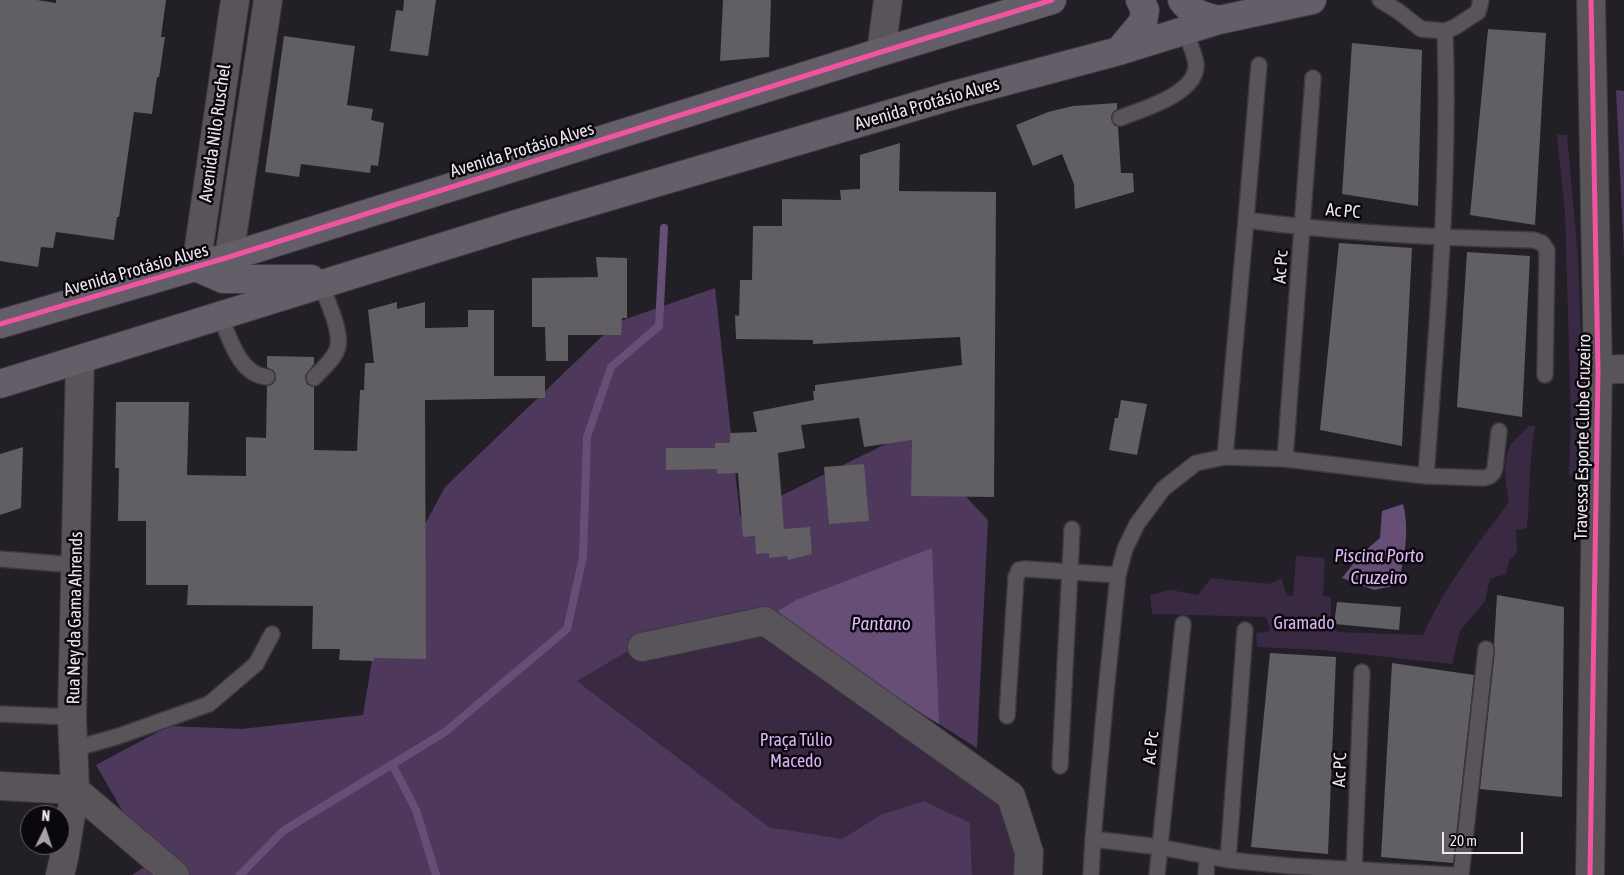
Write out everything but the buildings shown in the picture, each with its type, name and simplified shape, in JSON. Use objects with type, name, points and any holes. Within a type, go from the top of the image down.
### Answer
[{"type":"main road","name":"Avenida Protásio Alves","points":[[0,324],[229,257],[880,52],[1052,0]]},
{"type":"main road","points":[[1119,51],[1143,22],[1145,10],[1140,0]]},
{"type":"main road","points":[[1182,0],[1186,6],[1205,17],[1219,20]]},
{"type":"main road","name":"Avenida Protásio Alves","points":[[0,384],[516,224],[945,98],[1119,51],[1219,20],[1312,0]]},
{"type":"main road","points":[[196,267],[223,279],[330,282]]},
{"type":"street","name":"Avenida Nilo Ruschel","points":[[196,267],[235,0]]},
{"type":"street","name":"Avenida Nilo Ruschel","points":[[229,257],[268,0]]},
{"type":"street","points":[[880,52],[888,0]]},
{"type":"street","name":"Travessa Esporte Clube Cruzeiro","points":[[1590,875],[1611,370],[1591,0]]},
{"type":"street","name":"Rua Ney da Gama Ahrends","points":[[60,875],[75,790],[72,717],[80,360]]},
{"type":"street","points":[[642,647],[765,621],[1011,796],[1029,852],[1028,875]]},
{"type":"street","points":[[0,786],[75,790],[175,875]]},
{"type":"lane","points":[[1380,0],[1421,29],[1445,31],[1455,27],[1478,12],[1481,0]]},
{"type":"lane","points":[[1120,118],[1180,93],[1193,78],[1196,64],[1185,30]]},
{"type":"lane","points":[[1426,476],[1444,238],[1447,90],[1445,31]]},
{"type":"lane","points":[[1225,457],[1259,65]]},
{"type":"lane","name":"Ac Pc","points":[[1285,459],[1313,78]]},
{"type":"lane","name":"Ac PC","points":[[1246,220],[1444,238],[1534,240],[1542,243],[1547,250],[1545,375]]},
{"type":"lane","points":[[314,378],[338,348],[338,334],[330,282]]},
{"type":"lane","points":[[220,316],[242,364],[260,377],[267,377]]},
{"type":"lane","points":[[1091,875],[1118,575],[1125,549],[1137,524],[1163,489],[1196,463],[1225,457],[1285,459],[1426,476],[1488,477],[1495,468],[1499,431]]},
{"type":"lane","points":[[1060,766],[1072,530]]},
{"type":"lane","points":[[0,559],[76,565]]},
{"type":"lane","points":[[1007,716],[1016,577],[1019,570],[1070,571],[1118,575]]},
{"type":"lane","name":"Ac Pc","points":[[1157,875],[1183,624]]},
{"type":"lane","points":[[1228,860],[1245,630]]},
{"type":"lane","points":[[73,750],[209,704],[256,664],[272,634]]},
{"type":"lane","points":[[1462,875],[1486,649]]},
{"type":"lane","name":"Ac PC","points":[[1354,870],[1362,672]]},
{"type":"lane","points":[[0,714],[72,717]]},
{"type":"lane","points":[[1093,839],[1160,847],[1267,869],[1354,870],[1453,875]]},
{"type":"lane","points":[[1206,875],[1207,856]]},
{"type":"green space","points":[[1557,135],[1567,135],[1578,257],[1583,389],[1581,473],[1569,476],[1571,420],[1565,213]]},
{"type":"green space","name":"Gramado","points":[[1529,426],[1535,426],[1527,528],[1516,530],[1517,552],[1509,561],[1506,574],[1490,579],[1485,601],[1460,631],[1452,664],[1321,650],[1257,647],[1256,633],[1270,631],[1266,617],[1152,614],[1150,595],[1170,590],[1198,595],[1211,578],[1269,584],[1281,578],[1287,595],[1293,596],[1296,556],[1325,558],[1323,596],[1331,597],[1331,617],[1337,632],[1423,635],[1451,583],[1509,502],[1505,472],[1506,456],[1512,443]]},
{"type":"green space","name":"Praça Túlio Macedo","points":[[761,627],[1004,808],[1021,855],[1019,875],[972,875],[970,823],[880,815],[842,839],[769,827],[577,681],[631,641]]},
{"type":"shaded area","points":[[1616,90],[1624,91],[1624,256]]},
{"type":"shaded area","points":[[715,288],[740,516],[906,434],[988,520],[977,748],[939,724],[761,627],[640,644],[577,681],[769,827],[842,839],[880,815],[924,801],[970,823],[972,875],[132,875],[152,862],[96,765],[169,726],[242,729],[363,715],[381,606],[445,487],[617,322]]},
{"type":"water","name":"Piscina Porto Cruzeiro","points":[[1403,504],[1406,535],[1398,585],[1374,590],[1342,578],[1360,555],[1380,538],[1382,511]]},
{"type":"water","name":"Pantano","points":[[932,548],[939,724],[803,637],[778,611],[796,600]]},
{"type":"waterway","points":[[240,875],[283,831],[445,732],[567,629],[583,557],[587,437],[611,367],[659,326],[664,228]]},
{"type":"waterway","points":[[392,764],[416,810],[436,875]]},
{"type":"cycle path","points":[[0,324],[229,257],[1052,0]]},
{"type":"cycle path","points":[[1590,875],[1598,370],[1591,0]]}]
